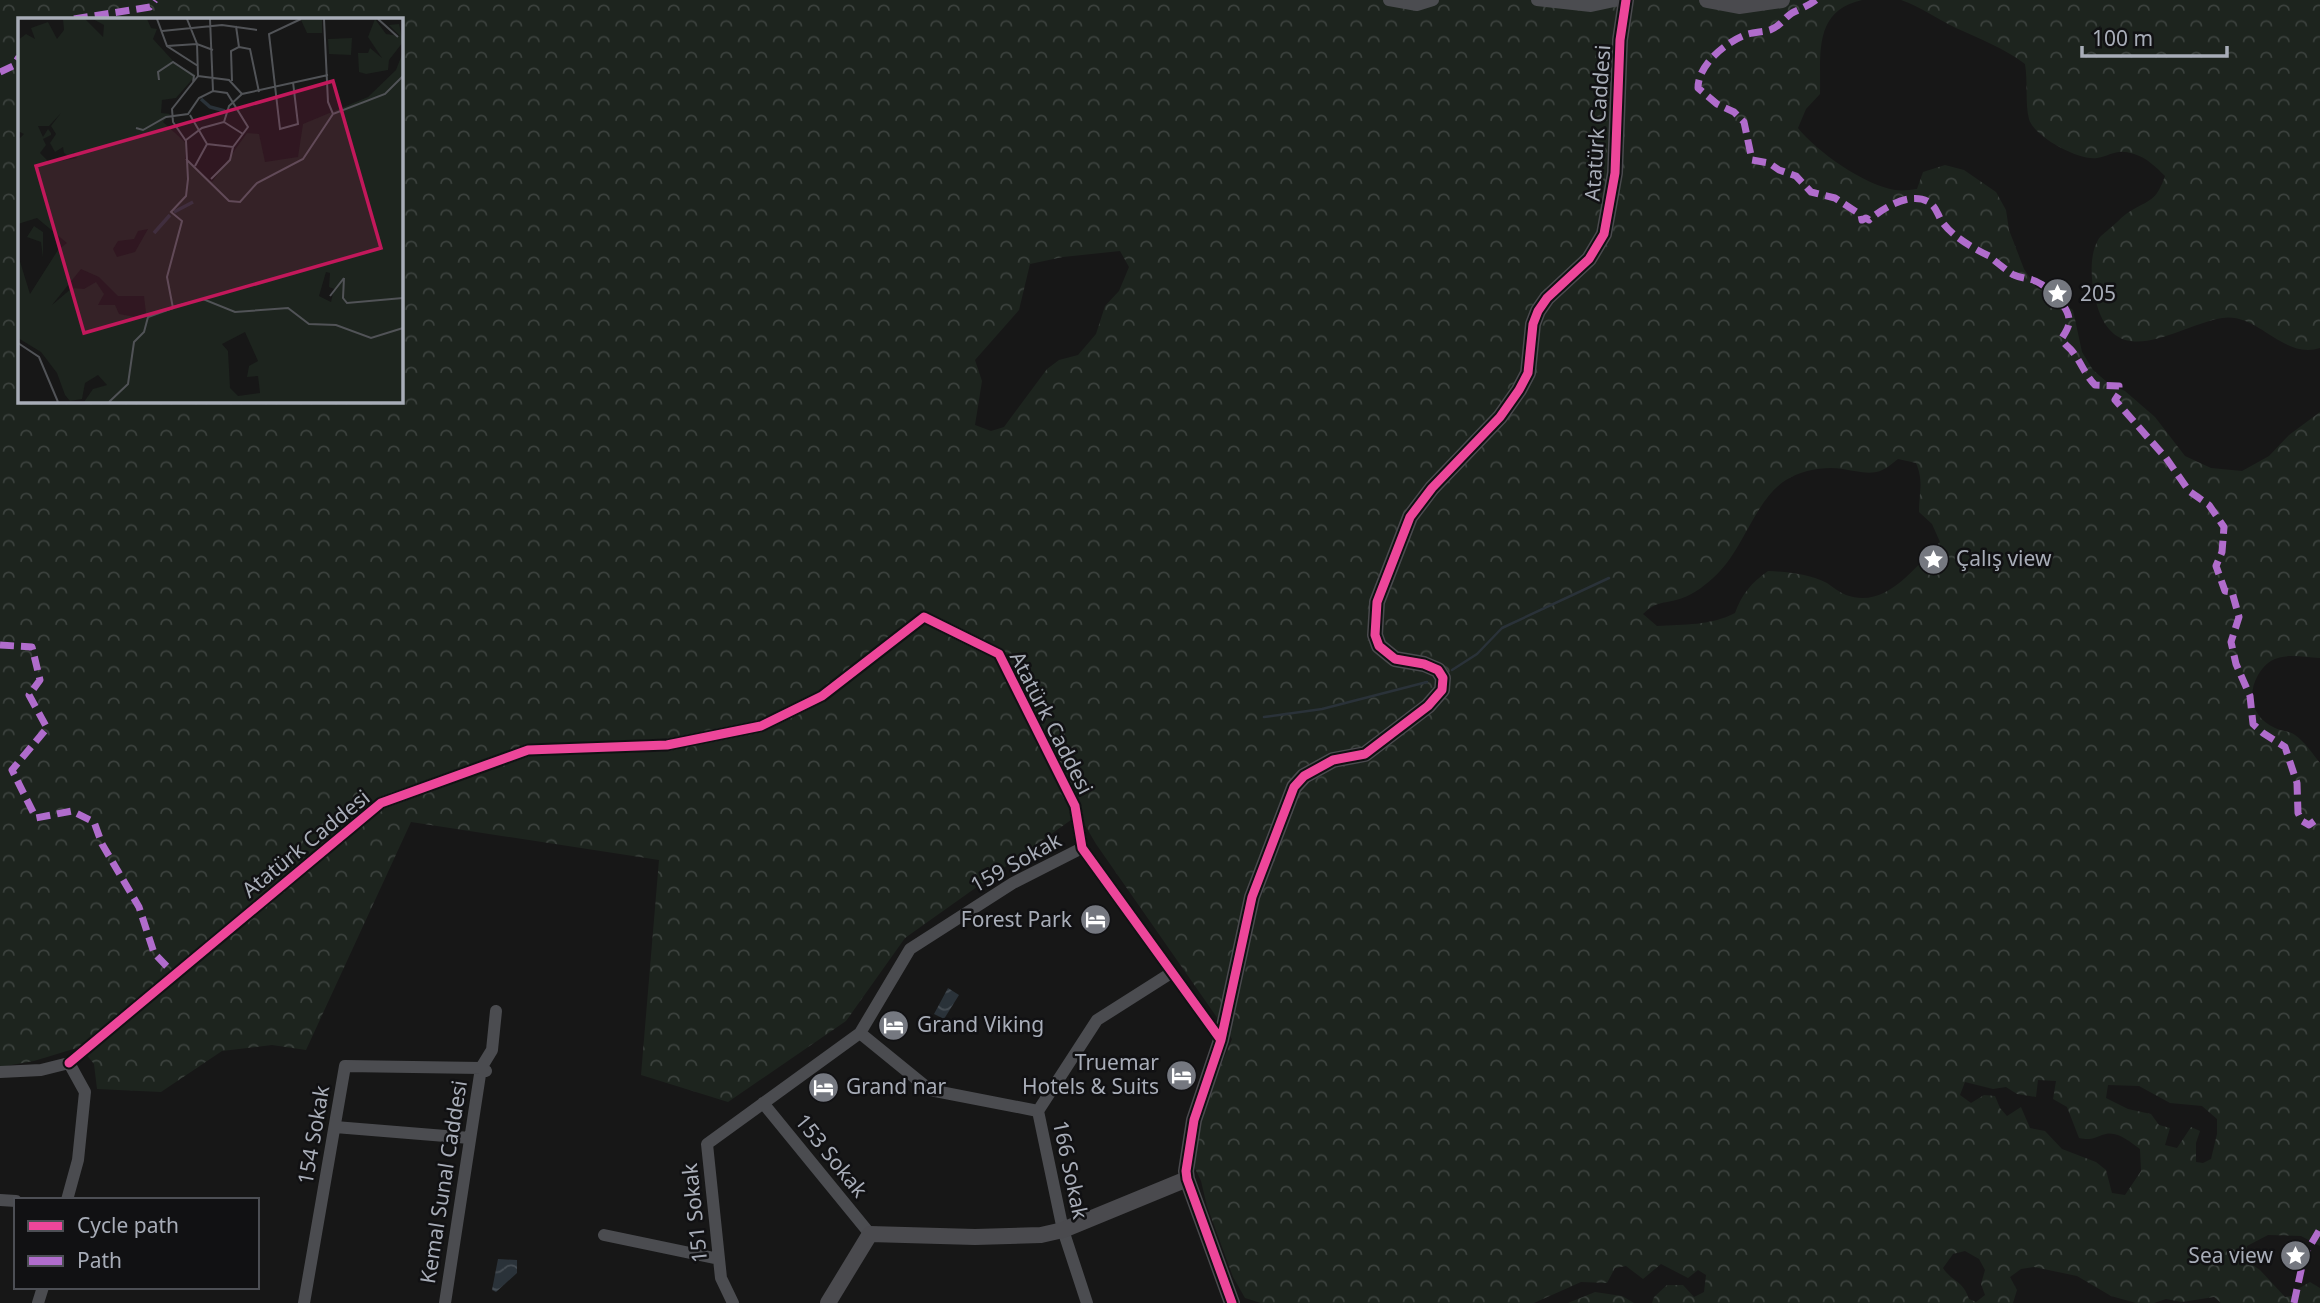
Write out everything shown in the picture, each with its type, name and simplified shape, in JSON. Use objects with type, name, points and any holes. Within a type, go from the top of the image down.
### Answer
[{"type":"street","points":[[1390,0],[1417,5],[1433,0]]},
{"type":"street","points":[[1537,0],[1591,6],[1619,0]]},
{"type":"street","name":"Atatürk Caddesi","points":[[1232,1303],[1187,1179],[1188,1150],[1194,1120],[1221,1040],[1251,897],[1294,787],[1304,776],[1333,760],[1365,754],[1428,706],[1442,690],[1443,678],[1438,670],[1424,664],[1395,659],[1380,646],[1375,635],[1377,602],[1410,517],[1432,488],[1500,417],[1519,390],[1528,373],[1532,355],[1533,324],[1538,311],[1547,298],[1589,259],[1604,234],[1615,173],[1620,40],[1626,0]]},
{"type":"street","points":[[1707,0],[1739,6],[1782,0]]},
{"type":"street","name":"Atatürk Caddesi","points":[[69,1063],[381,803],[528,750],[667,745],[761,726],[822,696],[924,617],[999,654],[1075,806],[1082,848],[1221,1040]]},
{"type":"street","name":"159 Sokak","points":[[860,1033],[910,949],[1013,883],[1082,848]]},
{"type":"street","name":"166 Sokak","points":[[1087,1303],[1063,1230],[1038,1111],[1097,1020],[1171,973]]},
{"type":"street","name":"Kemal Sunal Caddesi","points":[[445,1303],[470,1138],[484,1070],[492,1050],[495,1011]]},
{"type":"street","points":[[762,1103],[860,1033],[930,1090],[1038,1111]]},
{"type":"street","points":[[0,1072],[41,1070],[69,1063],[85,1092],[78,1160],[68,1198]]},
{"type":"street","name":"154 Sokak","points":[[304,1303],[345,1066],[484,1070]]},
{"type":"street","name":"153 Sokak","points":[[762,1103],[870,1234]]},
{"type":"street","name":"151 Sokak","points":[[733,1303],[721,1278],[707,1144],[762,1103]]},
{"type":"street","points":[[335,1127],[470,1138]]},
{"type":"street","points":[[828,1303],[870,1234],[1017,1237],[1063,1230],[1187,1179]]},
{"type":"street","points":[[604,1236],[719,1259]]},
{"type":"green space","points":[[0,0],[1862,0],[1835,14],[1827,24],[1823,36],[1820,94],[1806,109],[1798,128],[1816,147],[1855,174],[1895,190],[1917,189],[1923,172],[1945,165],[1964,170],[1996,192],[2006,210],[2009,230],[2024,269],[2036,287],[2073,310],[2082,352],[2093,370],[2108,383],[2125,391],[2155,417],[2185,456],[2211,468],[2242,471],[2269,456],[2289,435],[2320,412],[2320,658],[2285,656],[2270,661],[2254,683],[2252,698],[2257,712],[2267,724],[2298,738],[2320,763],[2320,1246],[2301,1236],[2268,1235],[2247,1246],[2244,1259],[2260,1270],[2285,1297],[2292,1296],[2296,1290],[2310,1282],[2320,1288],[2320,1303],[2221,1303],[2214,1297],[2182,1302],[2166,1299],[2154,1303],[2136,1303],[2111,1296],[2077,1276],[2034,1267],[2021,1269],[2010,1277],[2017,1290],[2013,1303],[1652,1303],[1654,1297],[1667,1285],[1683,1285],[1694,1297],[1704,1292],[1706,1275],[1698,1270],[1688,1278],[1661,1264],[1643,1279],[1626,1266],[1615,1268],[1607,1283],[1581,1282],[1534,1303],[1261,1303],[1245,1298],[1233,1277],[1192,1162],[1199,1117],[1232,1039],[1082,820],[1071,820],[905,938],[846,1021],[728,1102],[641,1075],[659,860],[411,822],[306,1050],[272,1045],[222,1051],[161,1092],[97,1089],[94,1064],[80,1047],[34,1061],[0,1067]],"holes":[[[1120,251],[1129,267],[1119,291],[1105,306],[1096,334],[1078,355],[1059,360],[1047,369],[1004,427],[991,431],[975,425],[982,381],[975,360],[1019,310],[1030,264],[1063,257]],[[1898,459],[1916,463],[1920,481],[1919,512],[1932,524],[1940,542],[1910,573],[1887,591],[1861,598],[1846,595],[1813,577],[1768,571],[1748,589],[1735,613],[1726,617],[1697,624],[1657,626],[1643,614],[1655,605],[1691,594],[1713,578],[1733,554],[1765,500],[1786,480],[1806,471],[1821,469],[1876,472]],[[2038,1080],[2056,1081],[2053,1099],[2067,1107],[2079,1138],[2091,1139],[2112,1134],[2140,1149],[2141,1171],[2125,1195],[2112,1193],[2106,1170],[2096,1162],[2062,1149],[2045,1131],[2030,1128],[2021,1107],[2007,1116],[1995,1096],[1984,1095],[1971,1103],[1960,1095],[1965,1082],[1993,1089],[2006,1087],[2017,1094],[2036,1097]],[[2108,1085],[2139,1086],[2170,1103],[2202,1106],[2217,1119],[2217,1134],[2211,1159],[2203,1163],[2196,1162],[2196,1143],[2200,1131],[2191,1127],[2177,1148],[2165,1145],[2170,1128],[2159,1125],[2151,1114],[2128,1109],[2106,1098]],[[1965,1251],[1979,1259],[1985,1270],[1981,1284],[1985,1295],[1976,1302],[1969,1299],[1960,1284],[1943,1268],[1953,1254]]]},
{"type":"green space","points":[[1901,0],[2320,0],[2320,348],[2294,348],[2235,318],[2222,318],[2148,341],[2131,341],[2116,336],[2104,322],[2095,298],[2092,268],[2095,246],[2100,237],[2124,216],[2155,195],[2165,176],[2147,160],[2128,152],[2089,158],[2069,152],[2048,140],[2029,119],[2025,64],[2000,48]]},
{"type":"green space","points":[[1595,1292],[1622,1296],[1634,1303],[1568,1303]]},
{"type":"water","points":[[948,988],[959,995],[944,1019],[934,1014]]},
{"type":"water","points":[[498,1259],[517,1260],[517,1273],[496,1292],[492,1290]]},
{"type":"waterway","points":[[1452,670],[1477,654],[1502,628],[1609,578]]},
{"type":"waterway","points":[[1264,717],[1322,709],[1427,682]]},
{"type":"marked path","points":[[80,18],[150,7],[155,0]]},
{"type":"marked path","points":[[1816,0],[1792,13],[1774,28],[1748,34],[1731,42],[1708,62],[1699,79],[1698,88],[1744,122],[1752,160],[1769,163],[1796,176],[1811,192],[1835,198],[1861,215],[1862,220],[1869,220],[1897,202],[1914,198],[1929,202],[1945,226],[1956,236],[2012,274],[2038,282],[2060,301],[2069,318],[2069,325],[2062,338],[2088,377],[2095,385],[2119,386],[2119,394],[2115,400],[2166,458],[2189,491],[2209,505],[2224,527],[2222,552],[2216,566],[2225,591],[2232,592],[2239,617],[2231,642],[2236,664],[2250,696],[2253,724],[2285,747],[2297,783],[2298,813],[2302,821],[2309,825],[2320,817]]},
{"type":"marked path","points":[[0,72],[13,66],[18,58]]},
{"type":"marked path","points":[[0,645],[32,647],[40,680],[29,695],[47,728],[12,770],[36,818],[72,811],[94,822],[102,844],[139,907],[154,953],[175,975]]},
{"type":"marked path","points":[[2294,1303],[2307,1251],[2320,1229]]},
{"type":"cycle path","points":[[1232,1303],[1186,1171],[1194,1120],[1221,1040],[1252,897],[1294,787],[1304,776],[1333,760],[1365,754],[1428,706],[1442,690],[1443,678],[1438,670],[1424,664],[1395,659],[1379,646],[1375,635],[1377,602],[1410,517],[1432,488],[1500,417],[1519,390],[1528,373],[1533,324],[1538,311],[1547,298],[1589,259],[1604,234],[1615,173],[1620,40],[1626,0]]},
{"type":"cycle path","points":[[69,1063],[381,803],[528,750],[667,745],[761,726],[822,696],[924,617],[999,654],[1075,806],[1082,848],[1221,1040]]},
{"type":"place","name":"205","points":[[2057,294]]},
{"type":"place","name":"Çalış view","points":[[1933,559]]},
{"type":"place","name":"Forest Park","points":[[1095,920]]},
{"type":"place","name":"Grand Viking","points":[[894,1025]]},
{"type":"place","name":"Truemar Hotels & Suits","points":[[1182,1075]]},
{"type":"place","name":"Grand nar","points":[[823,1087]]},
{"type":"place","name":"Sea view","points":[[2296,1256]]}]
